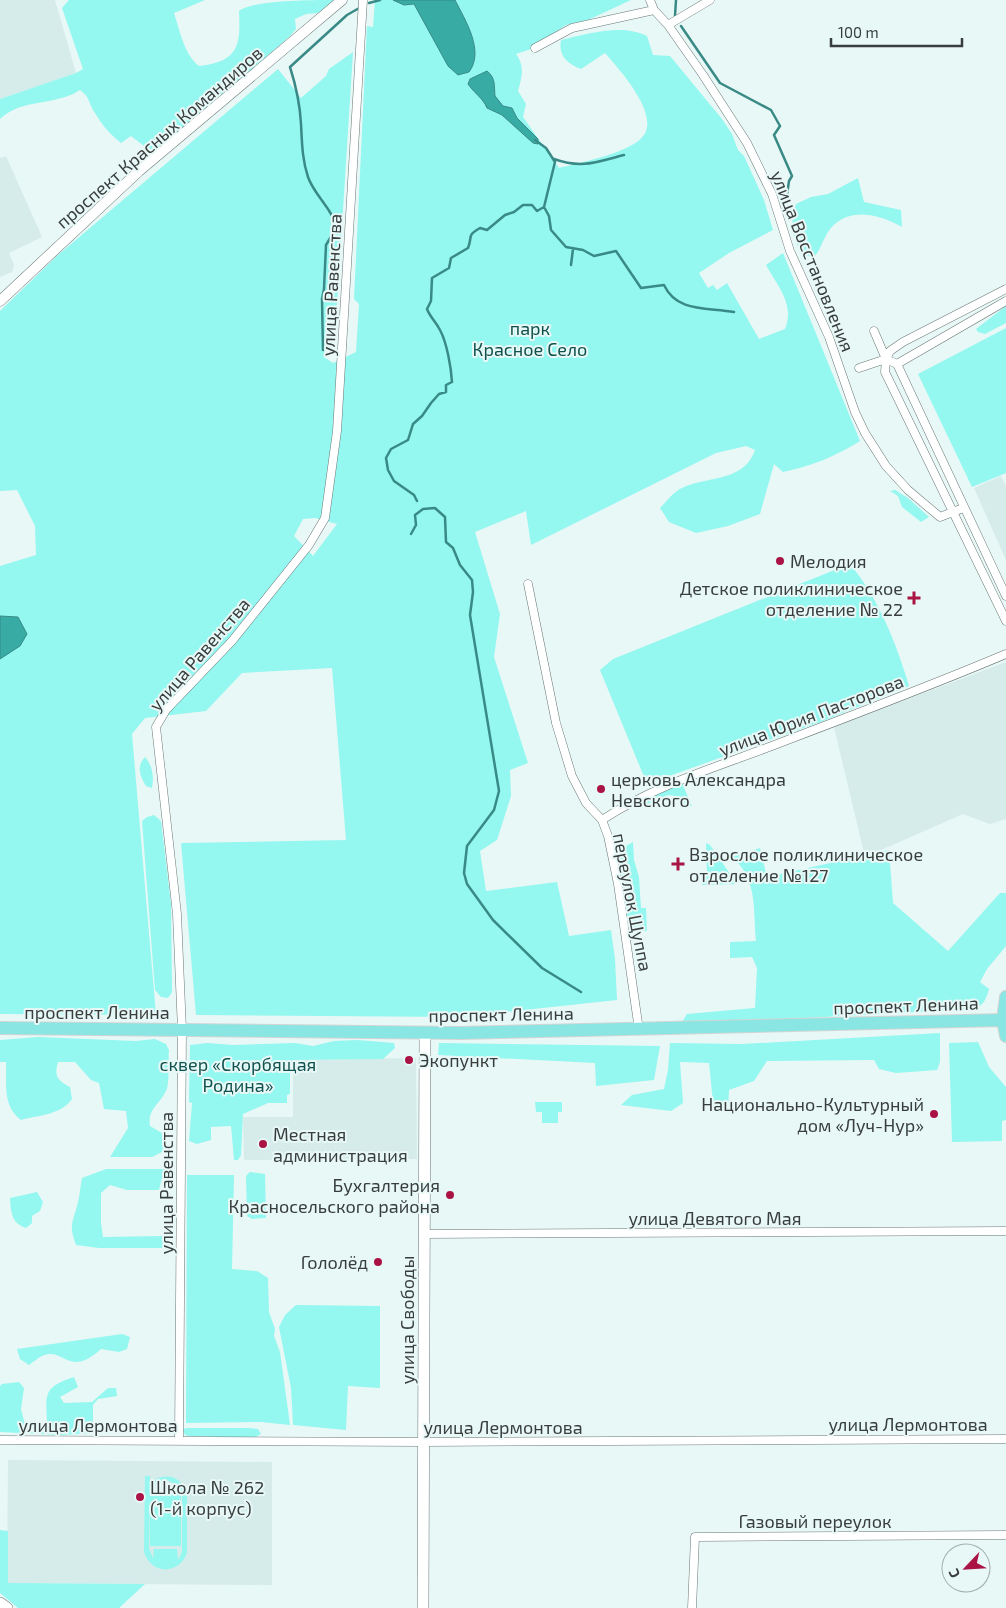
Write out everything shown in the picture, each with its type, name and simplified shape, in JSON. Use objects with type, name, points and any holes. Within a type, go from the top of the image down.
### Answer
[{"type":"main road","points":[[1006,997],[1003,1020],[1006,1036]]},
{"type":"main road","name":"проспект Ленина","points":[[0,1028],[425,1033],[639,1030],[1003,1020]]},
{"type":"main road","name":"улица Свободы","points":[[423,1608],[425,1033]]},
{"type":"main road","points":[[0,1603],[7,1608]]},
{"type":"street","name":"проспект Красных Командиров","points":[[0,301],[139,171],[342,0]]},
{"type":"street","name":"улица Равенства","points":[[179,1439],[182,1030],[177,914],[156,727],[166,710],[232,641],[309,545],[325,518],[338,423],[363,0]]},
{"type":"street","name":"улица Восстановления","points":[[650,0],[654,10],[668,25],[703,75],[751,152],[772,194],[790,251],[829,337],[855,412],[865,433],[886,466],[908,490],[940,517],[964,508]]},
{"type":"street","points":[[668,25],[710,0]]},
{"type":"street","points":[[535,48],[572,28],[654,10]]},
{"type":"street","points":[[1006,289],[890,350],[886,359],[885,372],[1004,611],[1006,621]]},
{"type":"street","points":[[897,364],[1006,301]]},
{"type":"street","points":[[874,331],[886,359],[897,364],[1006,596]]},
{"type":"street","points":[[859,368],[886,359]]},
{"type":"street","name":"переулок Щуппа","points":[[528,584],[556,722],[572,776],[586,803],[602,820],[618,884],[639,1030]]},
{"type":"street","name":"улица Юрия Пасторова","points":[[602,820],[634,801],[688,777],[910,694],[1006,654]]},
{"type":"street","name":"улица Девятого Мая","points":[[425,1234],[1006,1231]]},
{"type":"street","name":"улица Лермонтова","points":[[0,1440],[179,1439],[424,1442],[1006,1438]]},
{"type":"street","name":"Газовый переулок","points":[[692,1608],[695,1537],[1006,1535]]},
{"type":"shaded area","points":[[0,0],[55,0],[76,73],[0,99]]},
{"type":"shaded area","points":[[393,0],[455,0],[468,26],[474,45],[475,55],[469,72],[458,75],[448,66],[414,4],[404,5]]},
{"type":"shaded area","points":[[487,71],[493,79],[495,96],[503,106],[512,108],[517,118],[538,139],[538,144],[533,143],[502,115],[487,108],[468,84],[470,79]]},
{"type":"shaded area","points":[[6,156],[42,237],[9,253],[14,265],[12,272],[0,277],[0,158]]},
{"type":"shaded area","points":[[1001,476],[1006,486],[1006,560],[974,488]]},
{"type":"shaded area","points":[[0,616],[18,617],[27,634],[20,646],[0,659]]},
{"type":"shaded area","points":[[1006,662],[1006,819],[990,824],[963,814],[865,857],[834,727]]},
{"type":"shaded area","points":[[416,1058],[417,1159],[244,1160],[243,1117],[293,1117],[293,1060]]},
{"type":"shaded area","name":"Школа № 262 (1-й корпус)","points":[[8,1460],[272,1462],[272,1585],[7,1583]]},
{"type":"green space","points":[[69,0],[205,0],[174,13],[186,49],[199,66],[222,61],[234,50],[238,43],[239,11],[246,7],[284,1],[334,0],[318,13],[306,14],[295,19],[296,29],[290,36],[213,104],[152,152],[131,136],[121,143],[117,140],[100,121],[88,98],[80,90],[61,98],[18,108],[0,119],[0,99],[83,69],[62,8]]},
{"type":"green space","name":"парк Красное Село","points":[[375,0],[631,0],[588,20],[566,25],[531,49],[516,54],[522,67],[518,91],[526,104],[523,117],[559,168],[617,152],[638,141],[644,135],[647,126],[642,104],[627,80],[605,53],[581,69],[568,62],[562,54],[561,40],[604,31],[627,30],[647,36],[653,55],[670,56],[722,119],[732,134],[738,150],[744,156],[764,200],[773,230],[729,253],[699,273],[708,288],[713,285],[717,290],[727,283],[759,339],[785,329],[788,320],[787,304],[784,296],[766,265],[783,253],[860,441],[823,460],[794,470],[783,472],[774,464],[760,514],[728,526],[696,533],[669,522],[660,508],[675,493],[686,486],[720,478],[741,469],[749,461],[755,450],[746,446],[716,453],[531,545],[526,511],[475,532],[500,614],[494,657],[528,763],[510,770],[511,796],[497,840],[480,851],[486,891],[557,882],[569,936],[611,930],[615,959],[617,1000],[459,1017],[196,1015],[181,843],[346,840],[332,668],[242,673],[206,711],[145,718],[132,734],[156,1015],[0,1014],[0,566],[36,555],[35,526],[17,490],[0,491],[0,311],[58,255],[278,69],[301,98],[326,76],[329,69],[353,52],[337,305],[327,308],[324,357],[333,363],[356,352],[359,304],[354,299],[367,26],[373,27]],"holes":[[[315,518],[337,524],[313,556],[294,536],[303,519]]]},
{"type":"green space","points":[[858,178],[864,202],[901,210],[902,227],[875,216],[856,215],[847,217],[831,228],[813,258],[806,254],[796,243],[794,235],[793,219],[796,204],[811,197],[828,194]]},
{"type":"green space","points":[[1006,306],[1006,323],[985,334],[978,332],[976,329]]},
{"type":"green space","points":[[1006,328],[1006,473],[972,487],[918,374]]},
{"type":"green space","points":[[895,490],[908,498],[929,517],[921,522],[902,507],[898,496],[890,491]]},
{"type":"green space","points":[[851,566],[870,592],[886,623],[909,686],[823,721],[647,784],[600,670],[613,659],[832,571]]},
{"type":"green space","points":[[145,757],[150,764],[152,772],[152,788],[146,786],[141,775],[140,768]]},
{"type":"green space","points":[[682,783],[692,806],[681,807],[676,796],[668,795],[636,809],[633,804]]},
{"type":"green space","points":[[154,815],[161,821],[171,904],[172,992],[168,998],[161,997],[155,990],[142,821]]},
{"type":"green space","points":[[633,842],[634,860],[639,877],[641,908],[646,908],[647,931],[629,930],[614,853]]},
{"type":"green space","points":[[706,843],[710,845],[737,884],[702,885],[701,877],[707,876]]},
{"type":"green space","points":[[760,848],[767,877],[889,850],[893,903],[948,951],[1000,893],[1006,893],[1006,946],[987,969],[980,982],[989,989],[985,1000],[977,1007],[969,1009],[680,1025],[687,1014],[755,1008],[757,968],[752,957],[730,958],[730,942],[756,941],[753,896],[750,885],[746,875],[732,857]]},
{"type":"green space","points":[[940,1033],[940,1062],[937,1070],[896,1073],[879,1069],[874,1060],[767,1061],[754,1081],[729,1090],[728,1110],[714,1112],[709,1063],[680,1062],[683,1103],[671,1111],[621,1105],[632,1095],[664,1089],[668,1070],[670,1043],[742,1044]]},
{"type":"green space","points":[[38,1037],[136,1041],[155,1039],[166,1044],[169,1050],[167,1088],[150,1115],[150,1126],[167,1136],[166,1150],[152,1157],[110,1157],[128,1128],[126,1111],[104,1109],[99,1083],[91,1080],[75,1062],[58,1062],[57,1067],[58,1077],[70,1087],[72,1099],[62,1108],[49,1114],[21,1120],[15,1114],[8,1101],[6,1062],[0,1062],[0,1040]]},
{"type":"green space","name":"сквер «Скорбящая Родина»","points":[[358,1040],[394,1043],[395,1048],[383,1059],[293,1060],[290,1064],[290,1094],[287,1095],[287,1103],[268,1103],[243,1114],[241,1155],[238,1160],[234,1160],[231,1126],[211,1127],[211,1140],[197,1144],[189,1141],[192,1103],[189,1102],[190,1045],[207,1043],[233,1045],[295,1043],[313,1046],[334,1041]]},
{"type":"green space","points":[[978,1042],[989,1067],[1006,1087],[1006,1120],[1002,1121],[1002,1141],[952,1142],[949,1043]]},
{"type":"green space","points":[[439,1043],[660,1046],[654,1080],[596,1086],[595,1063],[438,1055]]},
{"type":"green space","points":[[535,1102],[562,1102],[562,1112],[558,1112],[558,1123],[542,1123],[542,1112],[536,1112]]},
{"type":"green space","points":[[106,1169],[164,1169],[159,1190],[127,1190],[110,1185],[101,1193],[103,1237],[163,1236],[163,1248],[99,1248],[76,1245],[72,1233],[72,1225],[82,1178]]},
{"type":"green space","points":[[250,1172],[265,1174],[266,1218],[252,1219],[247,1216],[246,1176]]},
{"type":"green space","points":[[187,1175],[234,1175],[232,1269],[257,1271],[268,1278],[269,1312],[275,1329],[274,1336],[280,1352],[290,1425],[261,1422],[186,1423]]},
{"type":"green space","points":[[37,1192],[43,1202],[40,1211],[32,1216],[32,1223],[26,1228],[15,1220],[10,1198]]},
{"type":"green space","points":[[296,1305],[380,1306],[380,1388],[348,1386],[346,1430],[293,1425],[291,1388],[279,1327],[285,1315]]},
{"type":"green space","points":[[122,1334],[130,1337],[127,1349],[119,1352],[101,1349],[90,1358],[74,1362],[49,1354],[42,1356],[29,1365],[20,1359],[17,1349]]},
{"type":"green space","points":[[74,1377],[78,1387],[60,1397],[64,1403],[92,1402],[108,1388],[116,1388],[117,1396],[98,1399],[93,1405],[93,1433],[61,1435],[0,1432],[0,1386],[2,1384],[19,1382],[24,1388],[21,1409],[25,1425],[36,1429],[47,1427],[47,1400],[51,1389],[55,1385]]},
{"type":"green space","points":[[186,1428],[249,1428],[258,1429],[261,1434],[254,1438],[189,1436],[185,1435],[183,1430]]},
{"type":"green space","points":[[145,1476],[150,1476],[150,1483],[155,1479],[167,1476],[177,1479],[185,1487],[187,1493],[187,1553],[178,1565],[165,1569],[153,1565],[144,1552]],"holes":[[[167,1480],[178,1486],[182,1493],[182,1552],[178,1560],[177,1549],[154,1549],[153,1559],[149,1548],[150,1492],[150,1546],[181,1546],[181,1492],[150,1491],[158,1483]]]},
{"type":"green space","points":[[0,1530],[8,1531],[8,1583],[145,1584],[119,1608],[18,1608],[0,1593]]},
{"type":"waterway","points":[[369,3],[380,0]]},
{"type":"waterway","points":[[675,16],[676,0]]},
{"type":"waterway","points":[[323,350],[322,299],[326,245],[337,227],[335,220],[314,190],[308,177],[303,150],[299,102],[290,67],[347,15],[361,7]]},
{"type":"waterway","points":[[681,26],[720,83],[771,110],[780,126],[774,135],[792,176],[789,181],[787,195]]},
{"type":"waterway","points":[[417,501],[414,495],[394,481],[388,470],[386,458],[391,449],[408,440],[413,424],[422,416],[439,394],[446,392],[446,385],[452,382],[445,342],[427,309],[431,301],[432,278],[449,268],[451,258],[468,248],[471,235],[480,228],[487,230],[505,215],[514,212],[523,205],[532,205],[537,211],[544,207],[555,162],[546,148],[535,140]]},
{"type":"waterway","points":[[554,159],[581,164],[624,155]]},
{"type":"waterway","points":[[544,207],[549,216],[551,230],[566,247],[583,250],[594,256],[616,251],[641,288],[664,285],[670,294],[685,305],[734,312]]},
{"type":"waterway","points":[[571,265],[573,249]]},
{"type":"waterway","points":[[411,534],[416,525],[415,515],[423,509],[435,508],[445,517],[446,542],[453,548],[460,565],[472,580],[473,592],[470,615],[499,791],[494,810],[467,846],[464,873],[467,884],[493,920],[542,968],[581,992]]},
{"type":"place","name":"Мелодия","points":[[780,561]]},
{"type":"place","name":"Детское поликлиническое отделение № 22","points":[[914,598]]},
{"type":"place","name":"церковь Александра Невского","points":[[601,789]]},
{"type":"place","name":"Взрослое поликлиническое отделение №127","points":[[678,864]]},
{"type":"place","name":"Экопункт","points":[[409,1060]]},
{"type":"place","name":"Национально-Культурный дом «Луч-Нур»","points":[[934,1114]]},
{"type":"place","name":"Местная администрация","points":[[263,1144]]},
{"type":"place","name":"Бухгалтерия Красносельского района","points":[[450,1195]]},
{"type":"place","name":"Гололёд","points":[[378,1262]]},
{"type":"place","name":"Школа № 262 (1-й корпус)","points":[[140,1497]]}]
